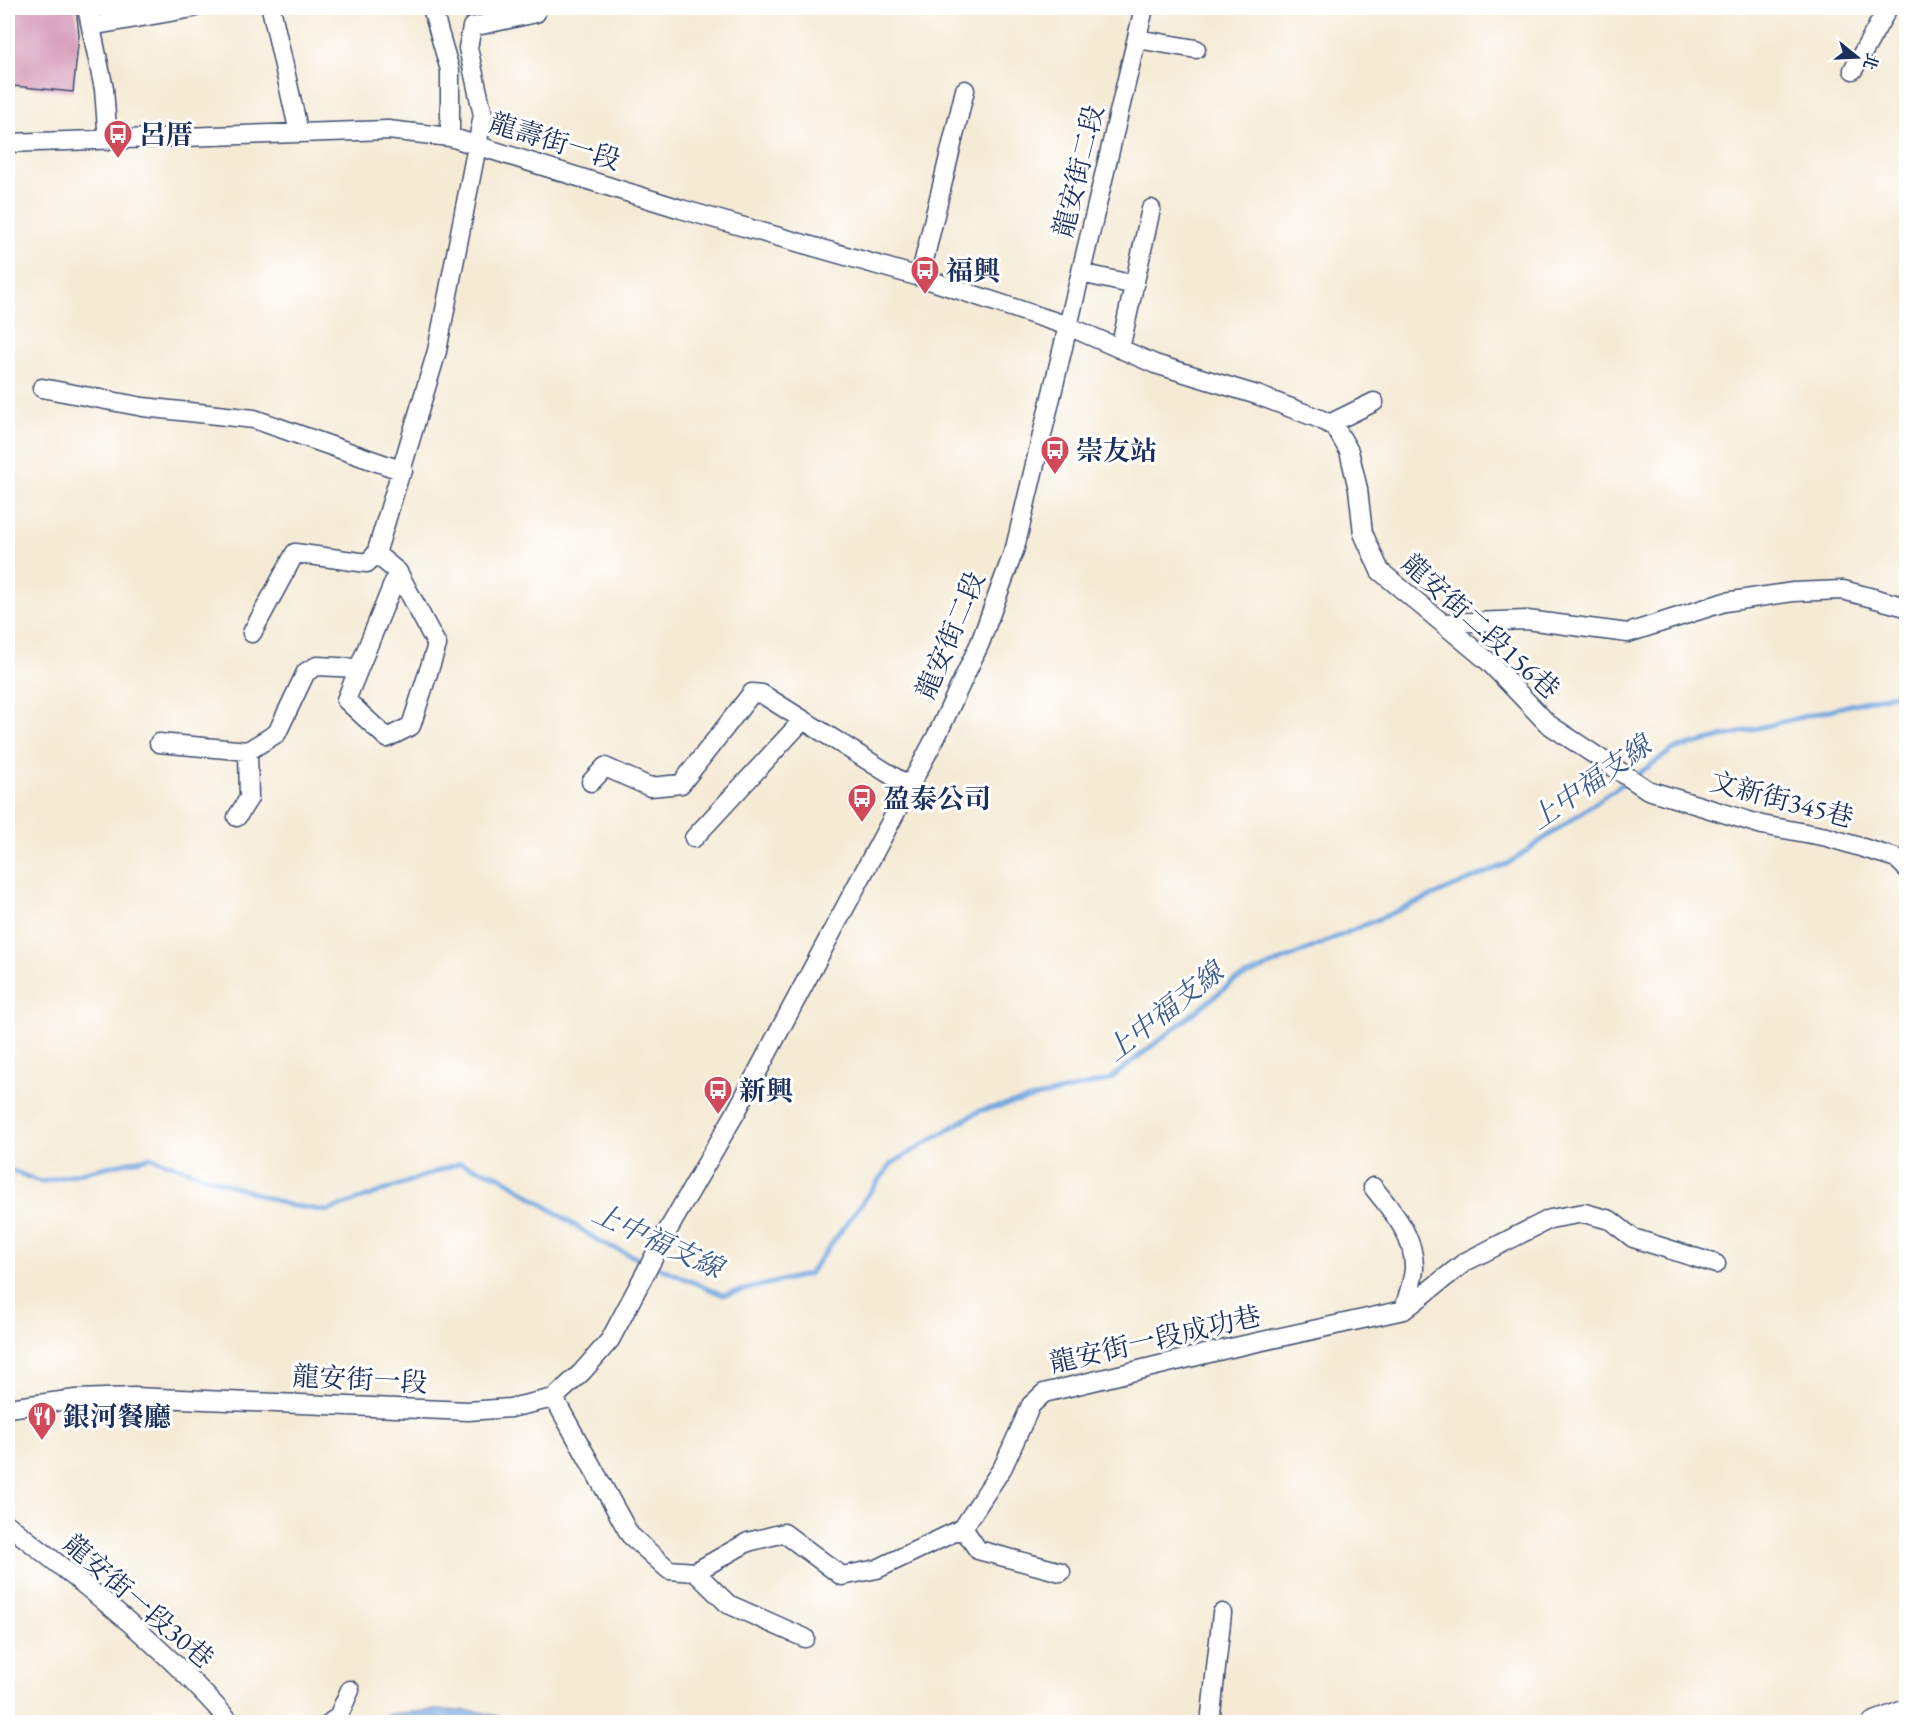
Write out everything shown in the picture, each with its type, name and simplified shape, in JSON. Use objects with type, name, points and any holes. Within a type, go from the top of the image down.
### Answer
[{"type":"street","points":[[87,8],[104,89],[108,141]]},
{"type":"street","points":[[91,26],[193,8]]},
{"type":"street","points":[[271,8],[299,133]]},
{"type":"street","points":[[432,8],[450,70],[450,137]]},
{"type":"street","name":"龍安街二段","points":[[554,1398],[582,1372],[610,1340],[668,1230],[735,1114],[910,787],[980,643],[1015,548],[1144,8]]},
{"type":"street","points":[[1852,70],[1888,8]]},
{"type":"street","points":[[252,633],[295,553],[367,563],[376,554],[403,471],[437,351],[483,115],[468,48],[472,27],[536,13]]},
{"type":"street","points":[[1137,39],[1196,49]]},
{"type":"street","points":[[920,277],[965,90]]},
{"type":"street","name":"龍壽街一段","points":[[8,143],[388,130],[450,137],[726,222],[920,277],[1068,326]]},
{"type":"street","points":[[1120,349],[1151,209]]},
{"type":"street","points":[[1081,273],[1134,285]]},
{"type":"street","points":[[1068,326],[1155,364],[1257,395],[1329,423],[1374,402]]},
{"type":"street","points":[[42,388],[143,407],[254,419],[403,471]]},
{"type":"street","name":"龍安街二段156巷","points":[[1329,423],[1335,427],[1349,451],[1358,489],[1363,533],[1380,571],[1489,662],[1548,724],[1642,786]]},
{"type":"street","points":[[376,554],[398,572],[437,645],[411,726],[387,738],[346,700],[357,668],[398,572]]},
{"type":"street","points":[[1443,623],[1527,620],[1628,633],[1725,602],[1793,592],[1833,590],[1855,592],[1906,607]]},
{"type":"street","points":[[159,743],[248,751],[277,734],[306,672],[317,666],[357,668]]},
{"type":"street","points":[[591,782],[605,767],[650,787],[681,784],[752,693],[762,694],[910,787]]},
{"type":"street","points":[[694,838],[803,720]]},
{"type":"street","points":[[237,816],[249,798],[248,751]]},
{"type":"street","name":"文新街345巷","points":[[1642,786],[1762,825],[1827,837],[1896,858],[1906,868]]},
{"type":"street","points":[[1373,1187],[1400,1221],[1410,1245],[1414,1269],[1404,1310]]},
{"type":"street","name":"龍安街一段成功巷","points":[[963,1528],[1003,1467],[1031,1405],[1044,1393],[1226,1349],[1404,1310],[1466,1262],[1550,1219],[1584,1213],[1610,1220],[1633,1238],[1716,1264]]},
{"type":"street","name":"龍安街一段","points":[[8,1408],[76,1399],[134,1397],[468,1411],[510,1408],[554,1398]]},
{"type":"street","points":[[554,1398],[630,1535],[669,1570],[695,1572],[748,1542],[784,1533],[842,1576],[877,1569],[963,1528],[978,1550],[1061,1572]]},
{"type":"street","name":"龍安街一段30巷","points":[[8,1525],[60,1565],[177,1664],[230,1722]]},
{"type":"street","points":[[695,1572],[728,1604],[805,1638]]},
{"type":"street","points":[[1212,1722],[1210,1714],[1222,1613]]},
{"type":"street","points":[[331,1722],[338,1717],[350,1690]]},
{"type":"street","points":[[1872,1722],[1906,1709]]},
{"type":"water","points":[[434,1710],[476,1711],[524,1722],[358,1722],[391,1714]]},
{"type":"building","points":[[8,8],[76,8],[79,35],[73,92],[14,86],[9,120]]},
{"type":"waterway","name":"上中福支線","points":[[1635,776],[1674,749],[1906,691]]},
{"type":"waterway","name":"上中福支線","points":[[8,1169],[41,1182],[150,1157],[288,1205],[327,1211],[460,1163],[500,1176],[600,1242],[723,1295],[809,1274],[891,1164],[979,1111],[1109,1080],[1234,981],[1509,863],[1627,781]]},
{"type":"place","name":"呂厝","points":[[118,160]]},
{"type":"place","name":"福興","points":[[925,296]]},
{"type":"place","name":"崇友站","points":[[1055,476]]},
{"type":"place","name":"盈泰公司","points":[[862,824]]},
{"type":"place","name":"新興","points":[[718,1116]]},
{"type":"place","name":"銀河餐廳","points":[[42,1442]]}]
